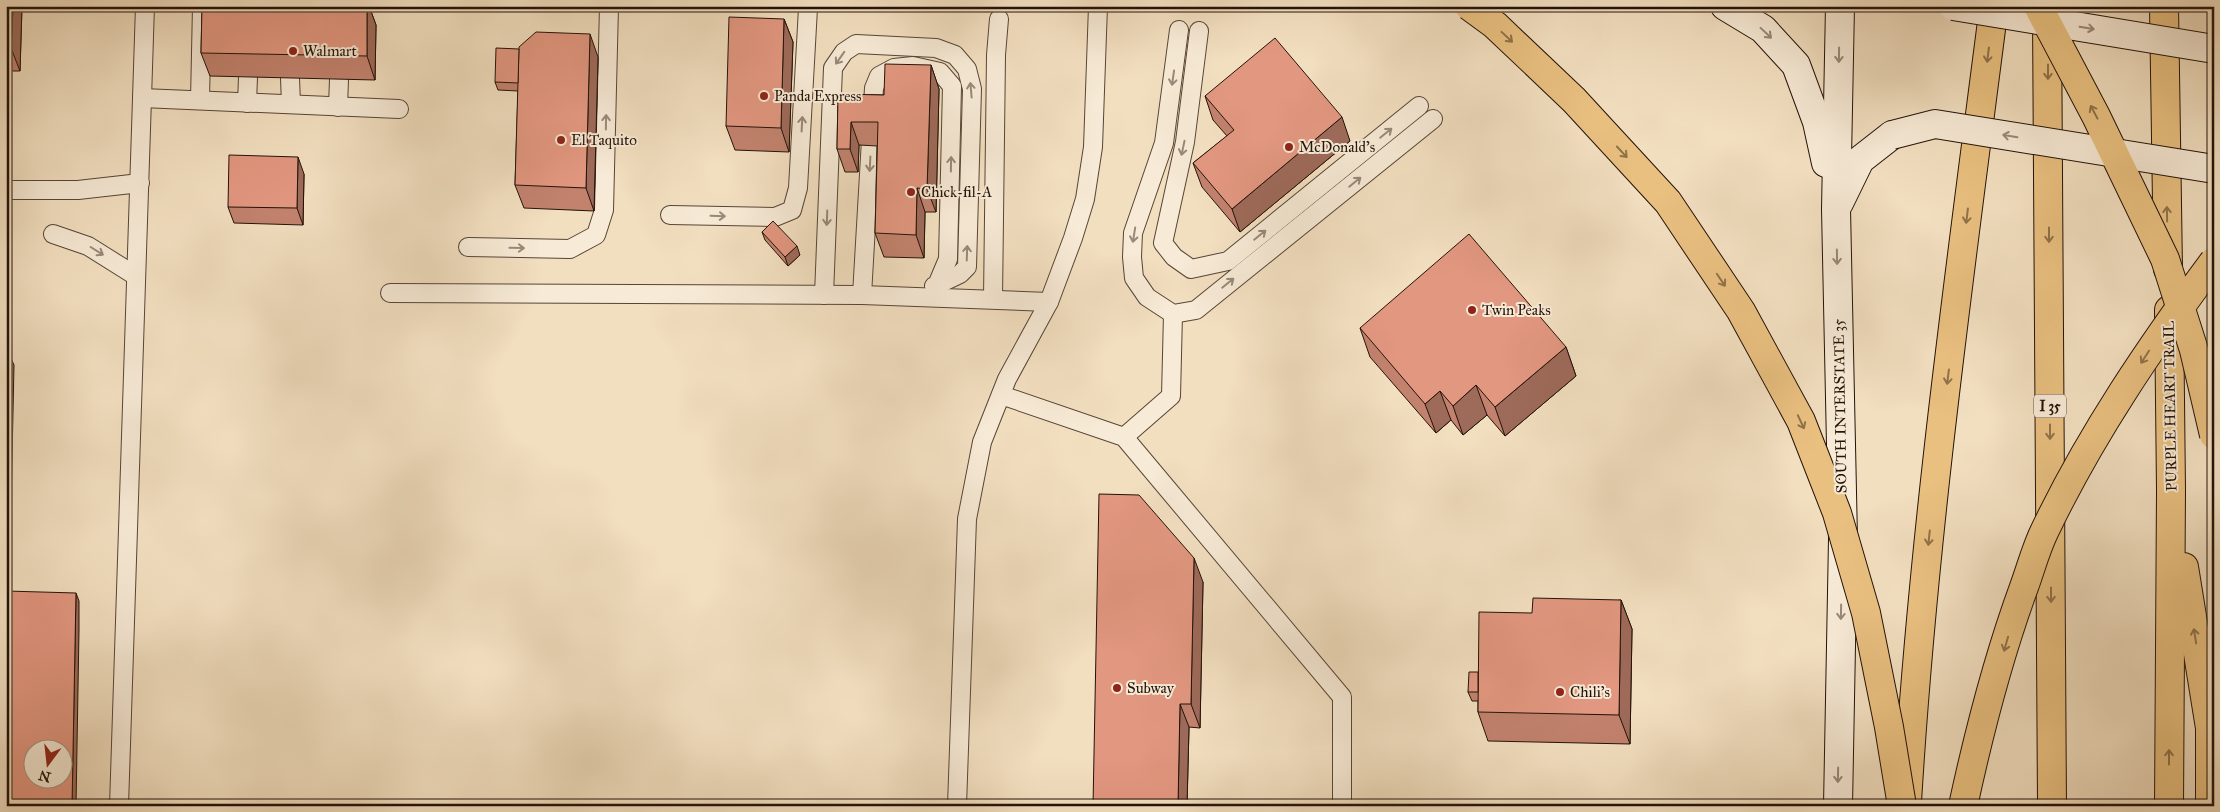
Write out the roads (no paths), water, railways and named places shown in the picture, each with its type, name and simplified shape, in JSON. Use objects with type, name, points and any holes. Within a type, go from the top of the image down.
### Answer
[{"type":"highway","points":[[1470,6],[1495,25],[1574,100],[1668,202],[1741,311],[1801,421],[1837,512],[1866,613],[1889,727],[1902,806]]},
{"type":"highway","points":[[1906,806],[1914,683],[1934,487],[1994,6]]},
{"type":"highway","points":[[2038,6],[2096,116],[2165,259],[2194,350],[2214,435]]},
{"type":"highway","name":"I 35","points":[[2047,6],[2052,806]]},
{"type":"highway","name":"PURPLE HEART TRAIL","points":[[2164,6],[2171,490],[2169,806]]},
{"type":"highway","points":[[1963,806],[1975,750],[2013,617],[2044,531],[2102,422],[2162,331],[2214,261]]},
{"type":"highway","points":[[2171,490],[2210,728],[2210,806]]},
{"type":"main road","points":[[1725,6],[1763,28],[1796,65],[1817,122],[1836,209]]},
{"type":"main road","name":"SOUTH INTERSTATE 35","points":[[1838,806],[1843,539],[1836,209],[1840,6]]},
{"type":"main road","points":[[1953,6],[2214,49]]},
{"type":"main road","points":[[1836,209],[1860,160],[1892,136],[1936,124],[2214,169]]},
{"type":"lane","points":[[119,806],[145,6]]},
{"type":"lane","points":[[200,100],[202,6]]},
{"type":"lane","points":[[468,247],[570,249],[596,235],[604,210],[609,6]]},
{"type":"lane","points":[[957,806],[968,519],[982,442],[1007,379],[1049,302],[1073,238],[1085,199],[1093,148],[1098,6]]},
{"type":"lane","points":[[670,215],[775,218],[792,210],[798,188],[808,8]]},
{"type":"lane","points":[[993,300],[996,55],[999,19]]},
{"type":"lane","points":[[1180,30],[1164,143],[1134,233],[1132,257],[1134,278],[1147,298],[1173,314],[1196,310],[1433,119]]},
{"type":"lane","points":[[1199,30],[1185,142],[1163,243],[1174,257],[1191,270],[1228,261],[1419,106]]},
{"type":"lane","points":[[824,295],[834,68],[844,52],[856,44],[936,48],[955,55],[967,69],[972,89],[967,266],[960,274],[908,296]]},
{"type":"lane","points":[[862,295],[874,88],[879,76],[894,68],[913,66],[940,72],[952,86],[948,259],[937,285]]},
{"type":"lane","points":[[247,103],[248,77]]},
{"type":"lane","points":[[290,78],[291,104]]},
{"type":"lane","points":[[338,79],[338,107]]},
{"type":"lane","points":[[142,98],[400,109]]},
{"type":"lane","points":[[6,190],[78,190],[140,184]]},
{"type":"lane","points":[[53,234],[88,246],[136,276]]},
{"type":"lane","points":[[390,293],[862,295],[1049,302]]},
{"type":"lane","points":[[1124,438],[1171,396],[1173,314]]},
{"type":"lane","points":[[1001,394],[1124,438],[1342,696],[1342,806]]},
{"type":"place","name":"Walmart","points":[[293,51]]},
{"type":"place","name":"Panda Express","points":[[764,96]]},
{"type":"place","name":"El Taquito","points":[[561,140]]},
{"type":"place","name":"McDonald's","points":[[1289,147]]},
{"type":"place","name":"Chick-fil-A","points":[[911,192]]},
{"type":"place","name":"Twin Peaks","points":[[1472,310]]},
{"type":"place","name":"Subway","points":[[1117,688]]},
{"type":"place","name":"Chili's","points":[[1560,692]]}]
